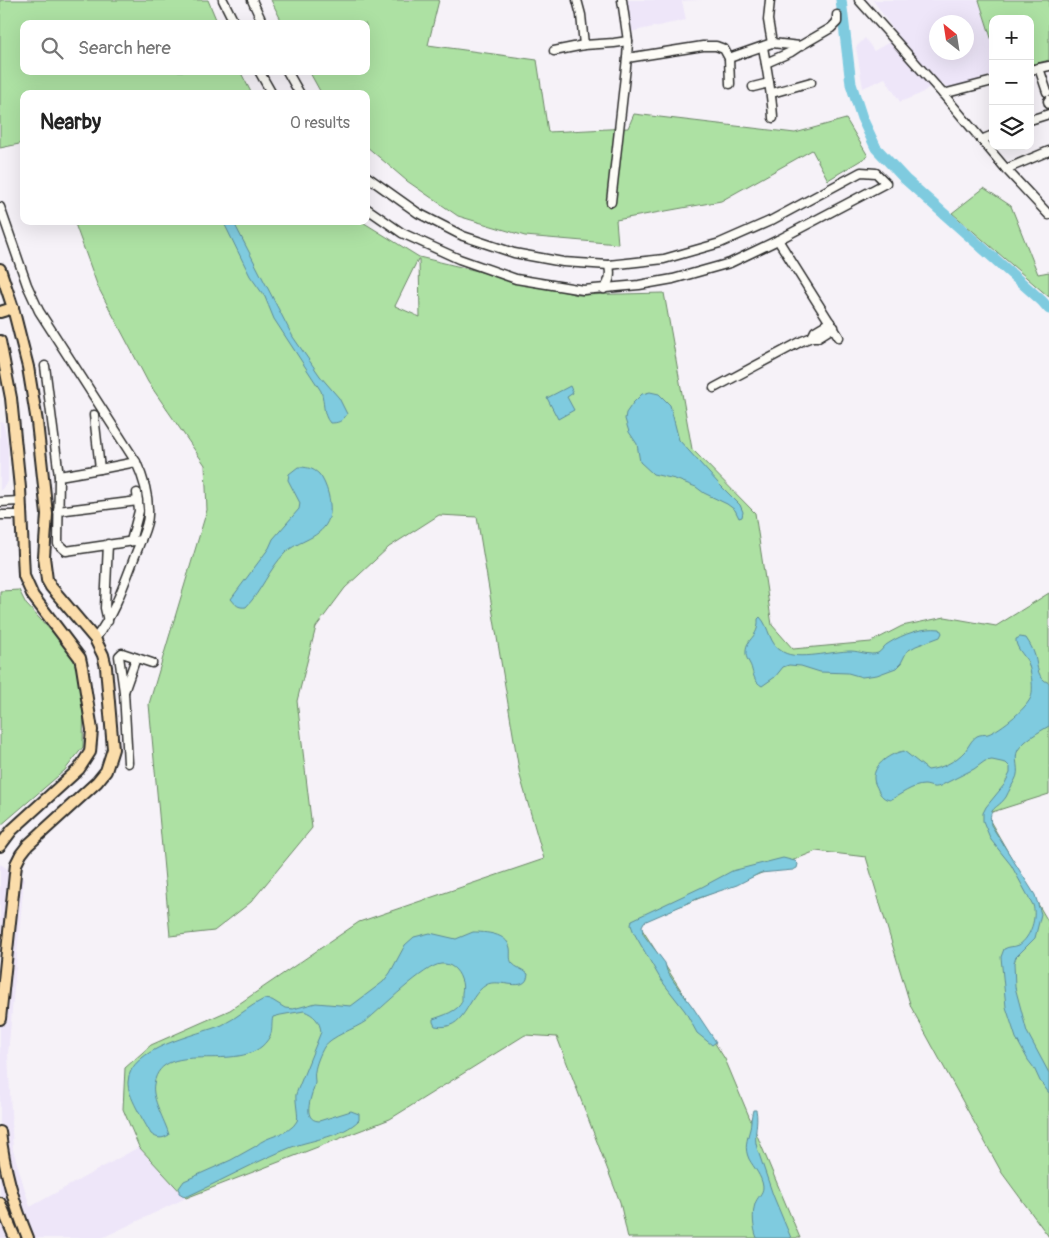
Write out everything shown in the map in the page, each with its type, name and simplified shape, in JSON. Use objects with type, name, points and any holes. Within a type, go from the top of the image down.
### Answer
[{"type":"main road","points":[[0,269],[13,308],[28,367],[37,422],[47,514],[44,557],[47,580],[94,639],[103,655],[106,667],[113,749],[106,771],[98,782],[28,845],[16,864],[0,1019]]},
{"type":"main road","points":[[0,312],[13,308]]},
{"type":"main road","points":[[0,340],[11,398],[24,576],[33,596],[75,651],[82,667],[92,730],[90,752],[79,769],[12,830],[0,846]]},
{"type":"main road","points":[[0,1132],[8,1181],[16,1210],[28,1238]]},
{"type":"main road","points":[[0,1203],[15,1238]]},
{"type":"street","points":[[223,0],[233,20]]},
{"type":"street","points":[[252,0],[261,20]]},
{"type":"street","points":[[577,0],[581,15],[584,45]]},
{"type":"street","points":[[611,202],[627,58],[622,0]]},
{"type":"street","points":[[770,0],[768,20],[772,43]]},
{"type":"street","points":[[859,0],[943,94],[1006,169],[1049,215]]},
{"type":"street","points":[[766,63],[791,52],[831,28],[837,22],[837,15]]},
{"type":"street","points":[[554,51],[584,45],[626,41]]},
{"type":"street","points":[[729,58],[772,43],[800,46]]},
{"type":"street","points":[[627,58],[703,46],[716,46],[724,49],[729,58],[730,84]]},
{"type":"street","points":[[764,47],[772,93],[772,118]]},
{"type":"street","points":[[1034,69],[1049,66]]},
{"type":"street","points":[[1039,68],[1049,104]]},
{"type":"street","points":[[261,75],[270,90]]},
{"type":"street","points":[[289,75],[298,90]]},
{"type":"street","points":[[772,93],[811,82]]},
{"type":"street","points":[[943,94],[989,82]]},
{"type":"street","points":[[753,87],[769,83]]},
{"type":"street","points":[[1034,119],[1049,114]]},
{"type":"street","points":[[981,140],[989,137]]},
{"type":"street","points":[[1006,169],[1049,151]]},
{"type":"street","points":[[370,179],[418,213],[462,236],[514,253],[563,262],[610,265],[664,259],[720,242],[770,222],[861,172],[876,174],[886,183],[730,263],[673,279],[604,289],[569,289],[516,279],[459,259],[402,234],[370,211]]},
{"type":"street","points":[[0,207],[27,285],[39,311],[136,462],[143,476],[148,498],[148,518],[141,540],[108,621],[94,639]]},
{"type":"street","points":[[778,240],[839,337]]},
{"type":"street","points":[[604,289],[609,282],[610,265]]},
{"type":"street","points":[[714,388],[812,337],[815,331],[832,325]]},
{"type":"street","points":[[45,366],[58,476],[57,542],[66,550],[141,540]]},
{"type":"street","points":[[94,415],[100,469]]},
{"type":"street","points":[[58,476],[136,462]]},
{"type":"street","points":[[131,541],[138,512],[137,493]]},
{"type":"street","points":[[0,502],[20,501]]},
{"type":"street","points":[[58,511],[138,501]]},
{"type":"street","points":[[0,515],[20,515]]},
{"type":"street","points":[[108,544],[104,608],[108,621]]},
{"type":"street","points":[[128,763],[124,692],[119,656],[122,653],[152,663]]},
{"type":"street","points":[[124,692],[136,658]]},
{"type":"street","points":[[106,667],[120,665]]},
{"type":"shaded area","points":[[624,0],[702,0],[682,1],[686,20],[630,32]]},
{"type":"shaded area","points":[[873,0],[979,0],[989,31],[989,76],[948,89],[938,81],[920,94],[900,102],[885,78],[863,88],[856,47],[865,38],[874,51],[898,37]]},
{"type":"shaded area","points":[[3,422],[8,445],[8,482],[0,491],[0,423]]},
{"type":"shaded area","points":[[0,864],[24,879],[8,1054],[13,1150],[30,1207],[139,1147],[186,1198],[102,1238],[0,1238]]},
{"type":"green space","points":[[0,0],[208,0],[216,20],[20,20],[20,75],[242,75],[250,90],[20,90],[20,144],[0,148]]},
{"type":"green space","points":[[271,0],[439,0],[428,45],[537,60],[548,132],[628,128],[634,114],[795,133],[846,119],[868,156],[828,180],[812,150],[721,201],[616,220],[618,244],[525,236],[458,216],[407,181],[370,149],[370,90],[319,90],[311,75],[370,75],[370,20],[281,20]]},
{"type":"green space","points":[[979,0],[1049,0],[1049,60],[1034,64],[1034,15],[989,15],[989,31]]},
{"type":"green space","points":[[984,188],[1011,206],[1038,274],[1049,272],[1049,297],[952,213]]},
{"type":"green space","points":[[75,225],[367,225],[419,257],[578,295],[664,293],[692,449],[755,513],[772,625],[793,649],[871,642],[902,626],[945,617],[996,626],[1049,593],[1049,794],[986,814],[1049,923],[1049,1237],[1002,1173],[911,1007],[866,857],[816,851],[638,923],[725,1059],[800,1238],[628,1238],[620,1202],[557,1037],[525,1035],[390,1119],[186,1198],[139,1147],[123,1109],[125,1068],[151,1045],[230,1010],[359,922],[544,859],[520,776],[477,517],[439,515],[389,547],[345,588],[316,627],[297,701],[312,828],[251,902],[214,931],[170,936],[149,704],[207,510],[205,465],[148,382],[98,287]],"holes":[[[418,259],[419,259],[420,317],[395,306]]]},
{"type":"green space","points":[[19,590],[26,604],[69,650],[84,679],[83,747],[65,770],[0,826],[0,591]]},
{"type":"water","points":[[225,225],[235,225],[293,337],[320,376],[339,398],[347,414],[340,422],[330,423],[327,419],[321,391],[274,319],[265,297],[250,276]]},
{"type":"water","points":[[570,386],[573,393],[567,397],[574,410],[558,419],[547,398]]},
{"type":"water","points":[[650,392],[659,394],[670,405],[679,440],[740,505],[743,512],[742,517],[739,518],[735,510],[727,504],[696,487],[675,479],[653,474],[640,462],[637,444],[629,432],[625,419],[626,413],[633,403],[642,394]]},
{"type":"water","points":[[298,467],[312,469],[322,478],[330,501],[329,518],[326,525],[315,535],[285,553],[246,607],[239,606],[231,599],[269,548],[273,539],[299,509],[300,503],[288,480],[289,474]]},
{"type":"water","points":[[760,617],[774,645],[783,652],[798,656],[843,651],[875,654],[886,645],[913,632],[940,629],[942,633],[940,637],[907,651],[896,668],[877,675],[862,677],[848,673],[820,672],[801,666],[789,665],[783,667],[775,677],[762,686],[755,679],[746,654],[748,643],[757,630]]},
{"type":"water","points":[[1020,637],[1026,638],[1029,642],[1040,675],[1049,683],[1049,726],[1028,740],[1018,750],[1016,757],[1017,776],[1006,797],[992,811],[990,819],[991,825],[1035,895],[1041,914],[1035,938],[1016,957],[1014,963],[1015,987],[1027,1032],[1049,1073],[1049,1093],[1040,1081],[1016,1038],[1006,1007],[1001,957],[1004,949],[1019,945],[1027,937],[1033,921],[1033,905],[1011,865],[991,840],[983,821],[983,813],[986,807],[1004,785],[1010,773],[1010,767],[1006,763],[992,760],[985,761],[974,769],[938,787],[924,785],[915,787],[890,800],[880,794],[874,779],[876,769],[884,760],[904,751],[928,770],[948,764],[961,755],[977,736],[993,732],[1021,710],[1031,698],[1032,685],[1028,662],[1016,642],[1016,639]]},
{"type":"water","points":[[783,858],[795,861],[798,864],[797,868],[760,873],[737,885],[699,898],[644,922],[642,926],[643,934],[665,963],[667,971],[674,982],[716,1042],[712,1045],[697,1033],[685,1011],[661,980],[634,933],[631,925],[632,920],[732,871]]},
{"type":"water","points":[[473,932],[495,934],[505,939],[510,948],[512,963],[528,974],[526,980],[517,985],[491,983],[486,985],[479,990],[465,1012],[453,1024],[435,1026],[433,1019],[450,1013],[460,1005],[463,988],[460,976],[451,966],[441,964],[434,966],[403,988],[366,1021],[337,1036],[324,1047],[316,1068],[315,1083],[309,1105],[310,1116],[319,1121],[351,1111],[359,1114],[359,1120],[336,1134],[279,1152],[188,1196],[179,1193],[179,1188],[184,1181],[231,1160],[260,1142],[283,1133],[293,1126],[297,1121],[296,1094],[321,1032],[320,1028],[316,1019],[304,1011],[273,1017],[270,1036],[259,1049],[243,1055],[188,1058],[172,1062],[160,1069],[154,1084],[154,1090],[156,1103],[169,1135],[162,1138],[151,1134],[136,1108],[128,1087],[131,1070],[140,1060],[166,1044],[222,1025],[264,999],[272,1000],[285,1008],[293,1009],[316,1003],[351,1006],[383,982],[405,945],[414,937],[430,933],[456,939]]},
{"type":"water","points":[[753,1110],[756,1110],[757,1115],[757,1148],[773,1195],[791,1238],[757,1238],[753,1221],[754,1208],[763,1187],[758,1172],[749,1159],[746,1148]]},
{"type":"waterway","points":[[841,0],[851,84],[862,118],[876,148],[905,179],[1049,309]]}]
